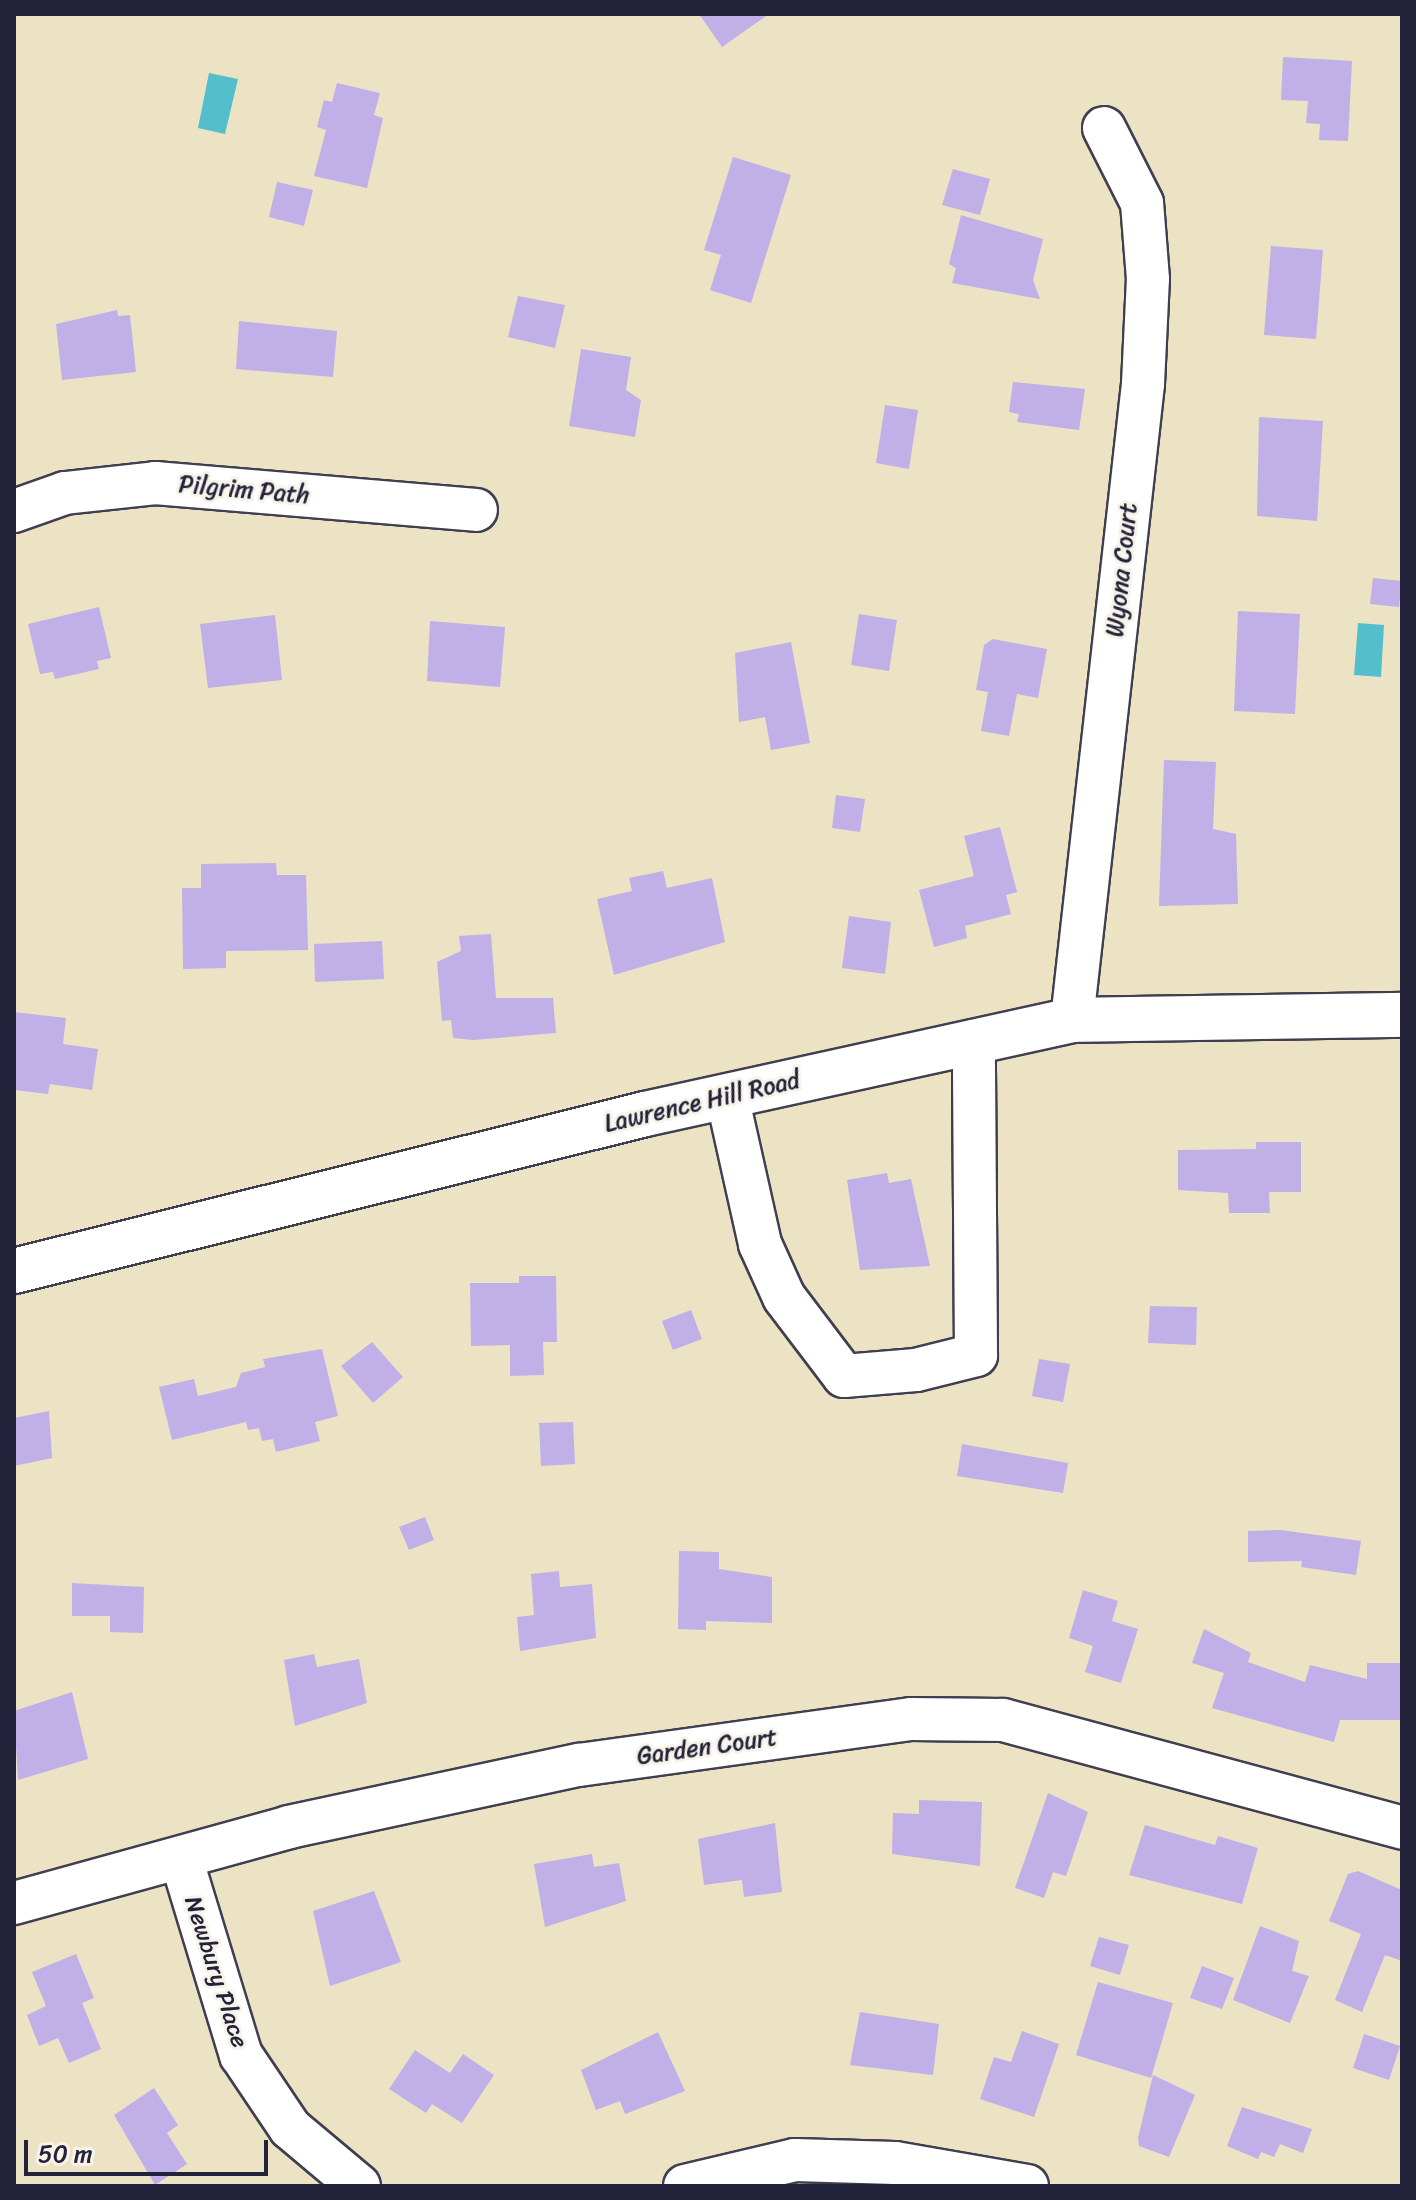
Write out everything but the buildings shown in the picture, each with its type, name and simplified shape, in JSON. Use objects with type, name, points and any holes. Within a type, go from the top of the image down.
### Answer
[{"type":"main road","name":"Lawrence Hill Road","points":[[14,1271],[727,1096],[1072,1020],[1402,1015]]},
{"type":"street","name":"Wyona Court","points":[[1072,1020],[1143,384],[1148,279],[1142,203],[1104,128]]},
{"type":"street","name":"Pilgrim Path","points":[[14,511],[65,493],[155,483],[476,510]]},
{"type":"street","points":[[727,1096],[760,1244],[784,1297],[844,1376],[916,1370],[976,1355],[974,1041]]},
{"type":"street","name":"Garden Court","points":[[14,1903],[289,1827],[579,1765],[911,1719],[1003,1720],[1402,1828]]},
{"type":"street","name":"Newbury Place","points":[[181,1858],[241,2055],[290,2128],[359,2186]]},
{"type":"street","points":[[685,2186],[795,2160],[895,2163],[1027,2186]]},
{"type":"water","points":[[209,73],[238,79],[225,134],[198,128]]},
{"type":"water","points":[[1358,623],[1384,625],[1381,677],[1354,675]]}]
